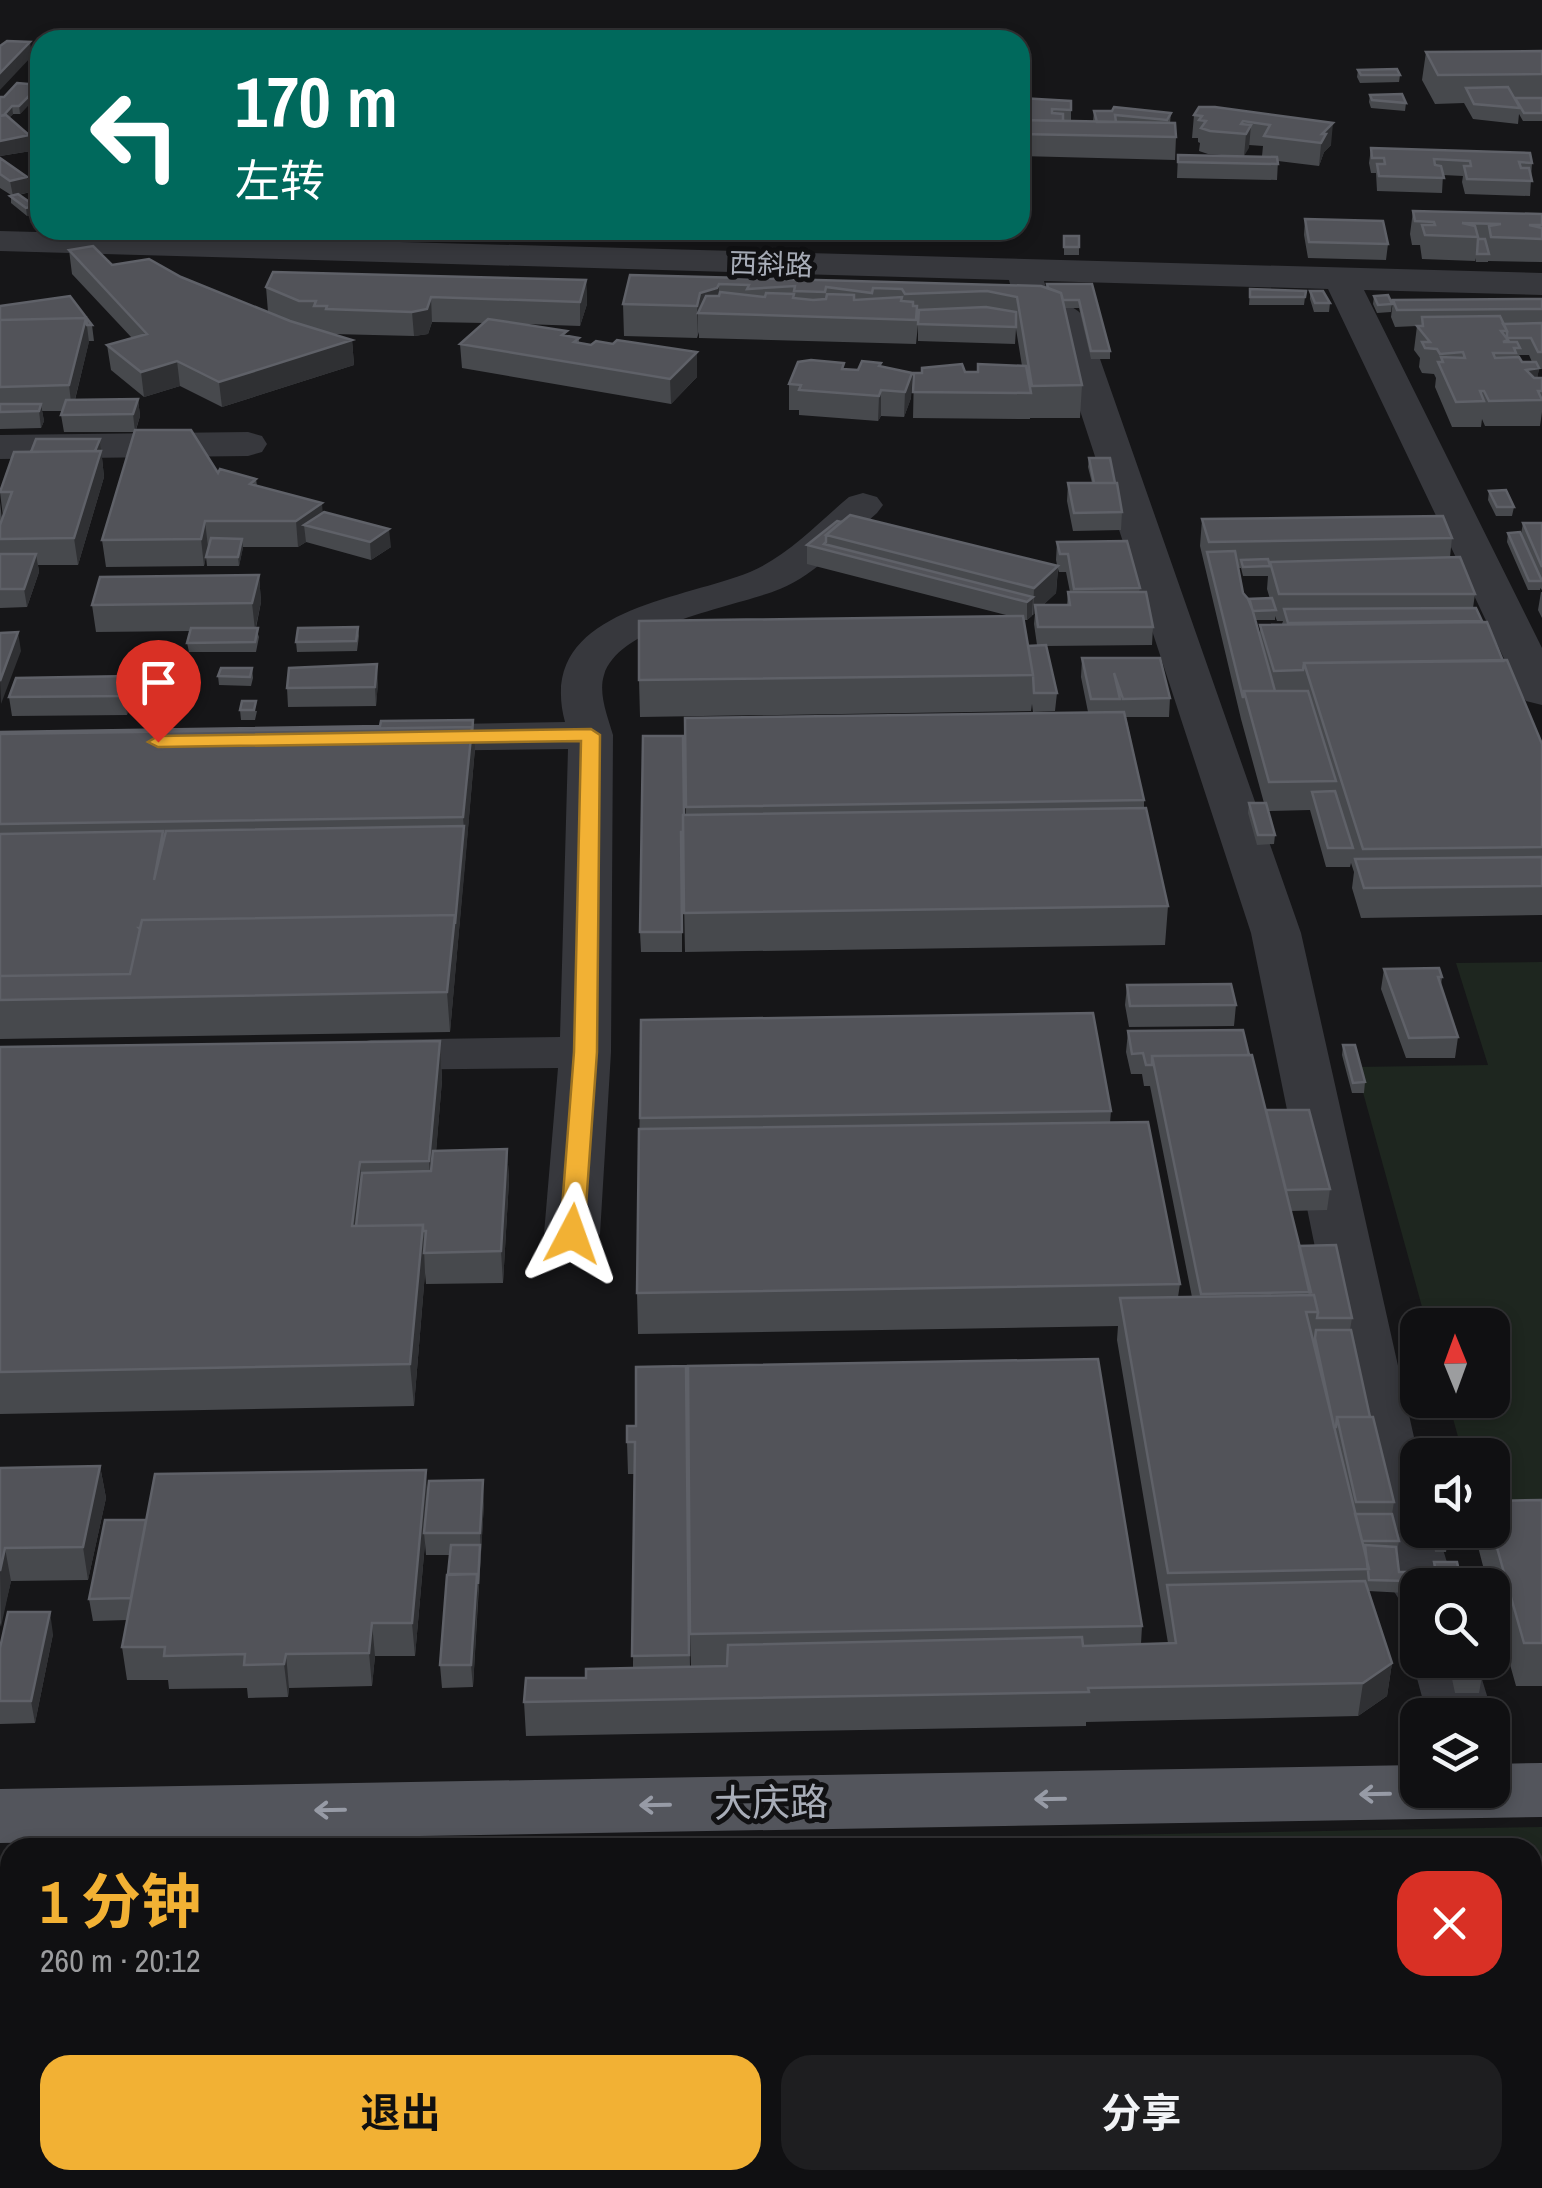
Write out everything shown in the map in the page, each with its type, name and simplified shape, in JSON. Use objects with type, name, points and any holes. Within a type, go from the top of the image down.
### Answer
[{"type":"main road","name":"大庆路","points":[[0,1816],[1400,1793]]},
{"type":"street","name":"西斜路","points":[[0,241],[1542,284]]},
{"type":"street","points":[[1026,271],[1025,288],[1035,301],[1068,318],[1276,933],[1396,1498],[1417,1568]]},
{"type":"street","points":[[1341,279],[1532,646],[1542,692]]},
{"type":"street","points":[[0,447],[248,444]]},
{"type":"street","points":[[572,1234],[586,1052],[591,735],[582,708],[582,672],[603,645],[656,613],[770,579],[864,505]]},
{"type":"street","points":[[354,738],[591,735]]},
{"type":"street","points":[[332,1056],[586,1052]]},
{"type":"shaded area","points":[[1542,962],[1542,1576],[1510,1547],[1510,1438],[1458,1438],[1453,1418],[1510,1418],[1510,1308],[1422,1308],[1356,1067],[1488,1065],[1456,963]]},
{"type":"shaded area","points":[[1542,1827],[1542,1838],[952,1838]]},
{"type":"building","points":[[7,41],[30,42],[0,73],[0,46]]},
{"type":"building","points":[[1542,51],[1542,74],[1438,75],[1426,52]]},
{"type":"building","points":[[1397,69],[1400,75],[1361,75],[1358,70]]},
{"type":"building","points":[[17,83],[30,84],[30,95],[0,116],[0,97]]},
{"type":"building","points":[[1508,87],[1520,108],[1474,104],[1466,88]]},
{"type":"building","points":[[1402,94],[1406,103],[1372,100],[1370,95]]},
{"type":"building","points":[[1515,98],[1542,98],[1542,113],[1524,113]]},
{"type":"building","points":[[1030,99],[1071,101],[1071,110],[1052,109],[1052,113],[1063,114],[1063,121],[1030,120]]},
{"type":"building","points":[[1114,107],[1171,113],[1167,120],[1115,115],[1116,122],[1097,122],[1094,111],[1112,111]]},
{"type":"building","points":[[1199,107],[1333,123],[1322,134],[1326,134],[1321,143],[1264,136],[1270,125],[1243,121],[1241,124],[1251,125],[1246,134],[1210,131],[1201,128],[1206,121],[1199,120],[1202,116],[1194,115]]},
{"type":"building","points":[[6,115],[29,135],[0,141],[0,116]]},
{"type":"building","points":[[1030,120],[1175,123],[1176,137],[1030,134]]},
{"type":"building","points":[[1371,148],[1530,153],[1532,163],[1519,162],[1521,168],[1529,168],[1532,181],[1467,179],[1464,166],[1471,166],[1470,161],[1434,159],[1444,178],[1379,176],[1377,164],[1385,164],[1384,158],[1372,158]]},
{"type":"building","points":[[1178,155],[1277,157],[1278,164],[1178,162]]},
{"type":"building","points":[[0,158],[27,177],[10,181],[0,174]]},
{"type":"building","points":[[18,194],[30,202],[30,207],[26,208],[10,196]]},
{"type":"building","points":[[1413,211],[1542,214],[1542,225],[1529,225],[1542,228],[1542,239],[1491,237],[1489,226],[1501,224],[1462,223],[1475,226],[1478,237],[1425,235],[1422,225],[1435,225],[1434,222],[1415,221]]},
{"type":"building","points":[[1305,219],[1383,221],[1388,244],[1309,242]]},
{"type":"building","points":[[1064,236],[1079,236],[1079,247],[1064,247]]},
{"type":"building","points":[[1478,239],[1485,239],[1489,254],[1477,254]]},
{"type":"building","points":[[93,246],[112,265],[149,259],[181,277],[290,321],[352,340],[219,382],[177,361],[141,372],[107,345],[147,334],[69,250]]},
{"type":"building","points":[[273,272],[586,280],[580,302],[431,297],[427,309],[412,312],[314,306],[316,301],[299,301],[266,287]]},
{"type":"building","points":[[630,275],[1041,286],[1061,293],[1082,385],[1032,386],[1017,297],[987,291],[905,294],[902,289],[873,288],[872,293],[826,287],[825,292],[794,291],[795,286],[747,289],[749,285],[719,284],[700,293],[697,306],[623,304]]},
{"type":"building","points":[[1047,284],[1092,284],[1110,351],[1091,351],[1079,300],[1063,300],[1061,293]]},
{"type":"building","points":[[1250,289],[1306,291],[1305,297],[1250,297]]},
{"type":"building","points":[[1310,291],[1323,291],[1330,303],[1315,303]]},
{"type":"building","points":[[720,292],[765,297],[766,293],[794,294],[793,298],[813,300],[826,299],[827,294],[854,295],[854,300],[902,297],[901,301],[917,306],[916,320],[698,313],[706,296],[719,296]]},
{"type":"building","points":[[1388,295],[1392,304],[1378,305],[1374,296]]},
{"type":"building","points":[[70,296],[92,325],[87,325],[86,318],[0,320],[0,306]]},
{"type":"building","points":[[1542,299],[1542,309],[1397,310],[1393,300]]},
{"type":"building","points":[[986,307],[1016,312],[1016,327],[918,324],[919,310]]},
{"type":"building","points":[[1500,316],[1507,331],[1501,331],[1508,340],[1503,342],[1517,342],[1520,348],[1514,348],[1516,353],[1493,353],[1495,358],[1519,357],[1522,362],[1536,362],[1539,368],[1526,370],[1534,378],[1542,378],[1542,391],[1538,391],[1542,400],[1489,401],[1480,391],[1484,401],[1456,402],[1438,362],[1443,362],[1441,357],[1465,358],[1463,352],[1440,354],[1437,349],[1425,348],[1422,342],[1430,342],[1417,326],[1423,326],[1422,317]]},
{"type":"building","points":[[86,318],[69,385],[0,387],[0,320]]},
{"type":"building","points":[[488,319],[567,331],[562,335],[591,345],[596,341],[613,344],[617,340],[697,352],[670,379],[460,344]]},
{"type":"building","points":[[1542,323],[1542,352],[1538,352],[1531,338],[1507,338],[1503,324]]},
{"type":"building","points":[[862,361],[881,363],[879,366],[912,373],[905,392],[881,390],[879,396],[799,390],[801,385],[789,384],[798,362],[844,363],[842,369],[858,370]]},
{"type":"building","points":[[962,364],[965,372],[978,372],[978,364],[1026,366],[1031,393],[913,392],[914,373],[922,373],[922,368]]},
{"type":"building","points":[[138,399],[133,414],[61,415],[66,400]]},
{"type":"building","points":[[0,404],[41,404],[39,411],[0,412]]},
{"type":"building","points":[[135,430],[191,430],[218,473],[220,469],[256,479],[250,484],[322,503],[296,521],[205,521],[201,539],[102,540]]},
{"type":"building","points":[[36,439],[100,439],[95,451],[31,452]]},
{"type":"building","points":[[101,451],[74,538],[0,539],[0,525],[12,492],[0,492],[14,452]]},
{"type":"building","points":[[1089,458],[1110,458],[1115,483],[1094,483]]},
{"type":"building","points":[[1068,483],[1117,483],[1122,512],[1074,513]]},
{"type":"building","points":[[1506,490],[1514,507],[1497,507],[1489,491]]},
{"type":"building","points":[[324,512],[389,529],[370,542],[304,525]]},
{"type":"building","points":[[850,515],[1058,566],[1034,588],[826,535]]},
{"type":"building","points":[[1443,516],[1452,538],[1209,542],[1202,519]]},
{"type":"building","points":[[837,521],[841,522],[826,535],[824,544],[1033,597],[1027,602],[807,545]]},
{"type":"building","points":[[1523,523],[1542,523],[1542,567]]},
{"type":"building","points":[[1520,532],[1542,581],[1529,581],[1508,533]]},
{"type":"building","points":[[211,538],[242,539],[238,557],[206,557]]},
{"type":"building","points":[[1127,541],[1140,588],[1074,589],[1068,554],[1060,554],[1057,542]]},
{"type":"building","points":[[1235,551],[1243,593],[1250,601],[1275,691],[1244,691],[1243,698],[1207,552]]},
{"type":"building","points":[[0,554],[36,554],[24,589],[0,589]]},
{"type":"building","points":[[1460,557],[1475,594],[1279,594],[1270,562]]},
{"type":"building","points":[[1268,559],[1270,566],[1243,567],[1241,560]]},
{"type":"building","points":[[259,575],[252,603],[92,605],[100,577]]},
{"type":"building","points":[[1068,592],[1146,592],[1153,627],[1038,627],[1035,605],[1070,605]]},
{"type":"building","points":[[1272,598],[1276,610],[1253,611],[1248,599]]},
{"type":"building","points":[[1476,608],[1482,621],[1288,623],[1284,609]]},
{"type":"building","points":[[1023,616],[1033,675],[639,680],[639,621]]},
{"type":"building","points":[[1487,622],[1503,661],[1304,663],[1303,670],[1274,671],[1260,625]]},
{"type":"building","points":[[358,627],[356,641],[296,642],[298,628]]},
{"type":"building","points":[[191,628],[258,628],[255,642],[187,643]]},
{"type":"building","points":[[18,632],[0,681],[0,633]]},
{"type":"building","points":[[1046,645],[1057,693],[1034,693],[1028,646]]},
{"type":"building","points":[[1082,658],[1160,658],[1170,698],[1123,699],[1114,673],[1120,699],[1091,699]]},
{"type":"building","points":[[1507,660],[1542,744],[1542,847],[1363,849],[1304,663]]},
{"type":"building","points":[[377,664],[375,687],[287,688],[289,668]]},
{"type":"building","points":[[221,668],[252,668],[250,677],[218,676]]},
{"type":"building","points":[[130,676],[125,696],[9,697],[16,678]]},
{"type":"building","points":[[1244,691],[1308,691],[1336,781],[1269,782]]},
{"type":"building","points":[[242,701],[256,701],[254,710],[240,710]]},
{"type":"building","points":[[1124,712],[1144,800],[686,807],[685,718]]},
{"type":"building","points":[[473,720],[472,736],[472,727],[0,734],[380,726],[381,721]]},
{"type":"building","points":[[472,727],[463,817],[0,824],[0,734]]},
{"type":"building","points":[[643,736],[683,736],[682,932],[640,932]]},
{"type":"building","points":[[1335,791],[1353,848],[1328,848],[1312,792]]},
{"type":"building","points":[[1249,803],[1266,803],[1275,835],[1258,835]]},
{"type":"building","points":[[1146,808],[1168,906],[684,913],[683,815]]},
{"type":"building","points":[[464,826],[455,924],[455,915],[142,920],[130,974],[0,976],[0,834],[163,831],[154,880],[166,831]]},
{"type":"building","points":[[1542,857],[1542,886],[1364,888],[1355,859]]},
{"type":"building","points":[[455,915],[447,992],[0,1000],[0,976],[130,974],[142,920]]},
{"type":"building","points":[[1439,968],[1442,977],[1438,977],[1458,1037],[1409,1038],[1384,969]]},
{"type":"building","points":[[1231,984],[1236,1005],[1130,1006],[1127,985]]},
{"type":"building","points":[[1093,1013],[1111,1111],[640,1118],[641,1020]]},
{"type":"building","points":[[1243,1030],[1249,1055],[1152,1056],[1152,1065],[1146,1065],[1143,1053],[1132,1054],[1128,1031]]},
{"type":"building","points":[[440,1041],[429,1161],[360,1162],[352,1226],[423,1225],[410,1364],[0,1372],[0,1047]]},
{"type":"building","points":[[1343,1045],[1355,1045],[1365,1082],[1353,1083]]},
{"type":"building","points":[[1252,1055],[1311,1292],[1201,1294],[1152,1056]]},
{"type":"building","points":[[1266,1110],[1309,1110],[1330,1189],[1286,1190]]},
{"type":"building","points":[[1148,1122],[1180,1284],[637,1293],[639,1129]]},
{"type":"building","points":[[507,1149],[501,1251],[424,1253],[423,1225],[356,1226],[362,1173],[431,1171],[433,1151]]},
{"type":"building","points":[[1336,1245],[1352,1318],[1317,1318],[1299,1246]]},
{"type":"building","points":[[1314,1295],[1318,1312],[1306,1312],[1369,1569],[1168,1573],[1120,1298]]},
{"type":"building","points":[[1316,1330],[1351,1330],[1370,1417],[1337,1417],[1334,1427]]},
{"type":"building","points":[[1098,1359],[1142,1626],[690,1634],[688,1366]]},
{"type":"building","points":[[686,1366],[689,1655],[632,1656],[635,1442],[627,1442],[627,1426],[636,1426],[636,1367]]},
{"type":"building","points":[[1337,1417],[1373,1417],[1394,1502],[1356,1502]]},
{"type":"building","points":[[100,1466],[83,1547],[5,1548],[0,1571],[0,1468]]},
{"type":"building","points":[[426,1470],[412,1623],[372,1623],[369,1653],[286,1654],[284,1664],[244,1665],[245,1654],[164,1656],[165,1647],[122,1647],[155,1474]]},
{"type":"building","points":[[483,1480],[480,1533],[424,1533],[429,1481]]},
{"type":"building","points":[[1542,1500],[1542,1643],[1524,1643],[1510,1594],[1510,1568],[1503,1568],[1497,1548],[1510,1548],[1510,1501]]},
{"type":"building","points":[[1355,1514],[1392,1514],[1399,1541],[1362,1541]]},
{"type":"building","points":[[105,1520],[146,1520],[131,1598],[89,1599]]},
{"type":"building","points":[[451,1545],[480,1545],[478,1584],[477,1574],[448,1574]]},
{"type":"building","points":[[1365,1545],[1396,1547],[1400,1581],[1369,1580]]},
{"type":"building","points":[[1434,1562],[1457,1562],[1458,1568],[1435,1568]]},
{"type":"building","points":[[477,1574],[471,1665],[440,1665],[447,1575]]},
{"type":"building","points":[[1365,1581],[1392,1663],[1363,1683],[524,1702],[526,1678],[586,1678],[586,1669],[727,1666],[728,1645],[1082,1637],[1083,1646],[1176,1643],[1167,1585]]},
{"type":"building","points":[[8,1612],[50,1612],[31,1701],[0,1701],[0,1648]]},
{"type":"route","points":[[158,742],[591,735],[586,1052],[572,1234]]}]
